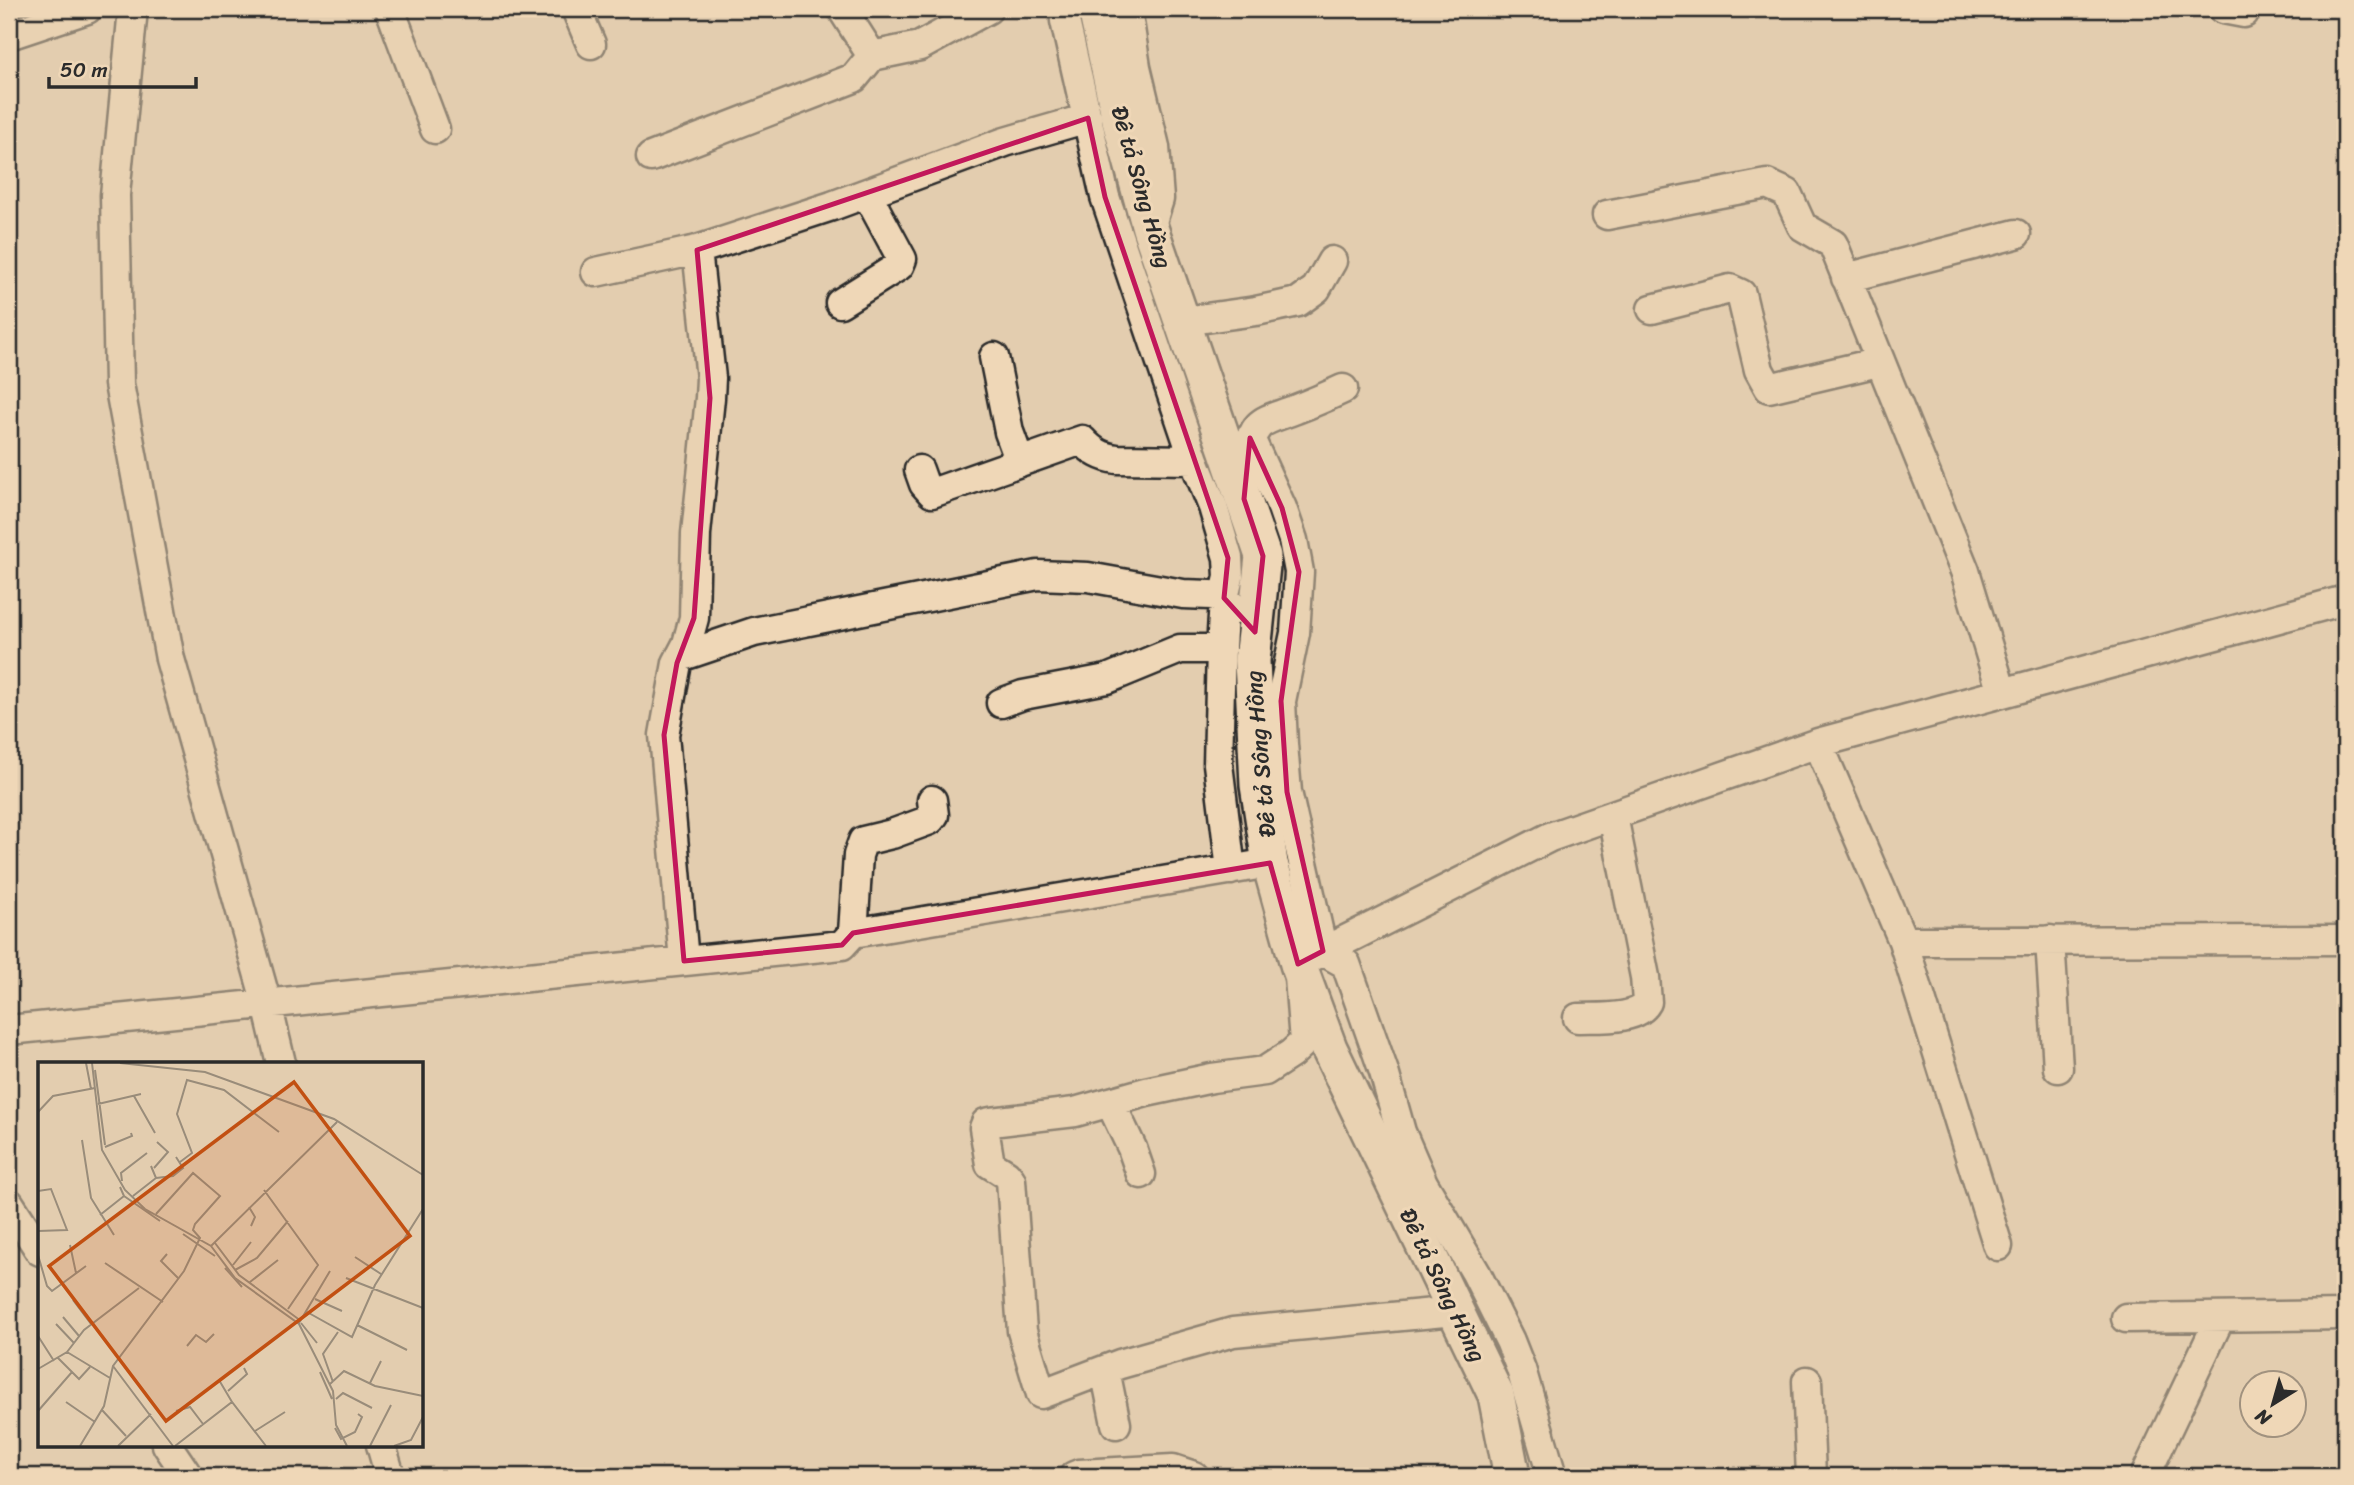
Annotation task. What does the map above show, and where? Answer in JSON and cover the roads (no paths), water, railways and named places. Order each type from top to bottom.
[{"type":"main road","name":"Đê tả Sông Hồng","points":[[1096,9],[1122,124],[1150,228],[1263,556],[1237,655],[1256,750],[1258,785],[1270,863],[1310,958],[1329,1048],[1496,1395],[1512,1476]]},
{"type":"street","points":[[9,35],[87,9]]},
{"type":"street","points":[[133,9],[115,195],[119,384],[170,659],[267,1004],[281,1062]]},
{"type":"street","points":[[390,9],[435,129]]},
{"type":"street","points":[[576,9],[591,44]]},
{"type":"street","points":[[842,9],[872,56]]},
{"type":"street","points":[[1064,9],[1105,197],[1194,460],[1213,507],[1228,558],[1229,576],[1224,598]]},
{"type":"street","points":[[1128,9],[1136,67],[1155,147],[1159,199],[1150,228]]},
{"type":"street","points":[[651,157],[854,78],[872,56],[920,46],[983,10]]},
{"type":"street","points":[[596,272],[697,250],[866,194],[1005,142],[1088,118]]},
{"type":"street","points":[[1607,215],[1767,184],[1787,193],[1802,226],[1833,244],[1965,571],[2002,693]]},
{"type":"street","points":[[840,303],[899,266],[902,259],[866,194]]},
{"type":"street","points":[[1846,278],[2016,234]]},
{"type":"street","points":[[684,961],[664,736],[677,663],[687,644],[694,618],[696,534],[711,388],[697,250]]},
{"type":"street","points":[[1184,321],[1298,302],[1316,289],[1332,261]]},
{"type":"street","points":[[1652,309],[1730,289],[1741,294],[1759,370],[1769,388],[1879,362]]},
{"type":"street","points":[[995,358],[1009,432],[1020,462]]},
{"type":"street","points":[[1244,499],[1250,438],[1258,426],[1273,416],[1343,389]]},
{"type":"street","points":[[1250,438],[1282,508],[1293,540],[1299,572],[1295,633],[1281,701],[1256,750]]},
{"type":"street","points":[[919,470],[924,484],[932,493],[1082,440],[1091,451],[1117,460],[1194,460]]},
{"type":"street","points":[[680,657],[754,632],[1038,575],[1088,578],[1183,594],[1211,595],[1224,598],[1241,618],[1247,652],[1237,655],[1180,649],[1107,679],[1023,695],[1001,703]]},
{"type":"street","points":[[1310,958],[1550,837],[1614,817],[1818,743],[2345,600]]},
{"type":"street","points":[[1231,870],[1218,764],[1237,655]]},
{"type":"street","points":[[1281,701],[1287,792],[1310,958],[1304,1042],[1265,1071],[1212,1078],[1146,1092],[1075,1112],[986,1123],[984,1128],[990,1164],[1006,1174],[1011,1180],[1013,1191],[1022,1331],[1041,1394],[1105,1370],[1233,1332],[1455,1311]]},
{"type":"street","points":[[1818,743],[1903,941],[1997,1246]]},
{"type":"street","points":[[853,933],[858,855],[863,841],[930,820],[934,815],[932,800]]},
{"type":"street","points":[[1578,1018],[1640,1011],[1647,1002],[1646,977],[1614,817]]},
{"type":"street","points":[[9,1030],[842,945],[853,933],[1270,863]]},
{"type":"street","points":[[2050,940],[2058,1068]]},
{"type":"street","points":[[1903,941],[2345,940]]},
{"type":"street","points":[[1310,958],[1346,964],[1384,1072],[1401,1132],[1423,1183],[1476,1273],[1510,1341],[1521,1368],[1552,1476]]},
{"type":"street","points":[[1110,1102],[1141,1174]]},
{"type":"street","points":[[9,1203],[38,1248]]},
{"type":"street","points":[[2126,1318],[2345,1315]]},
{"type":"street","points":[[2145,1476],[2220,1318]]},
{"type":"street","points":[[1105,1370],[1116,1424]]},
{"type":"street","points":[[1807,1381],[1811,1476]]},
{"type":"street","points":[[168,1446],[188,1476]]},
{"type":"street","points":[[381,1446],[390,1476]]},
{"type":"street","points":[[1074,1476],[1173,1469],[1195,1476]]}]
